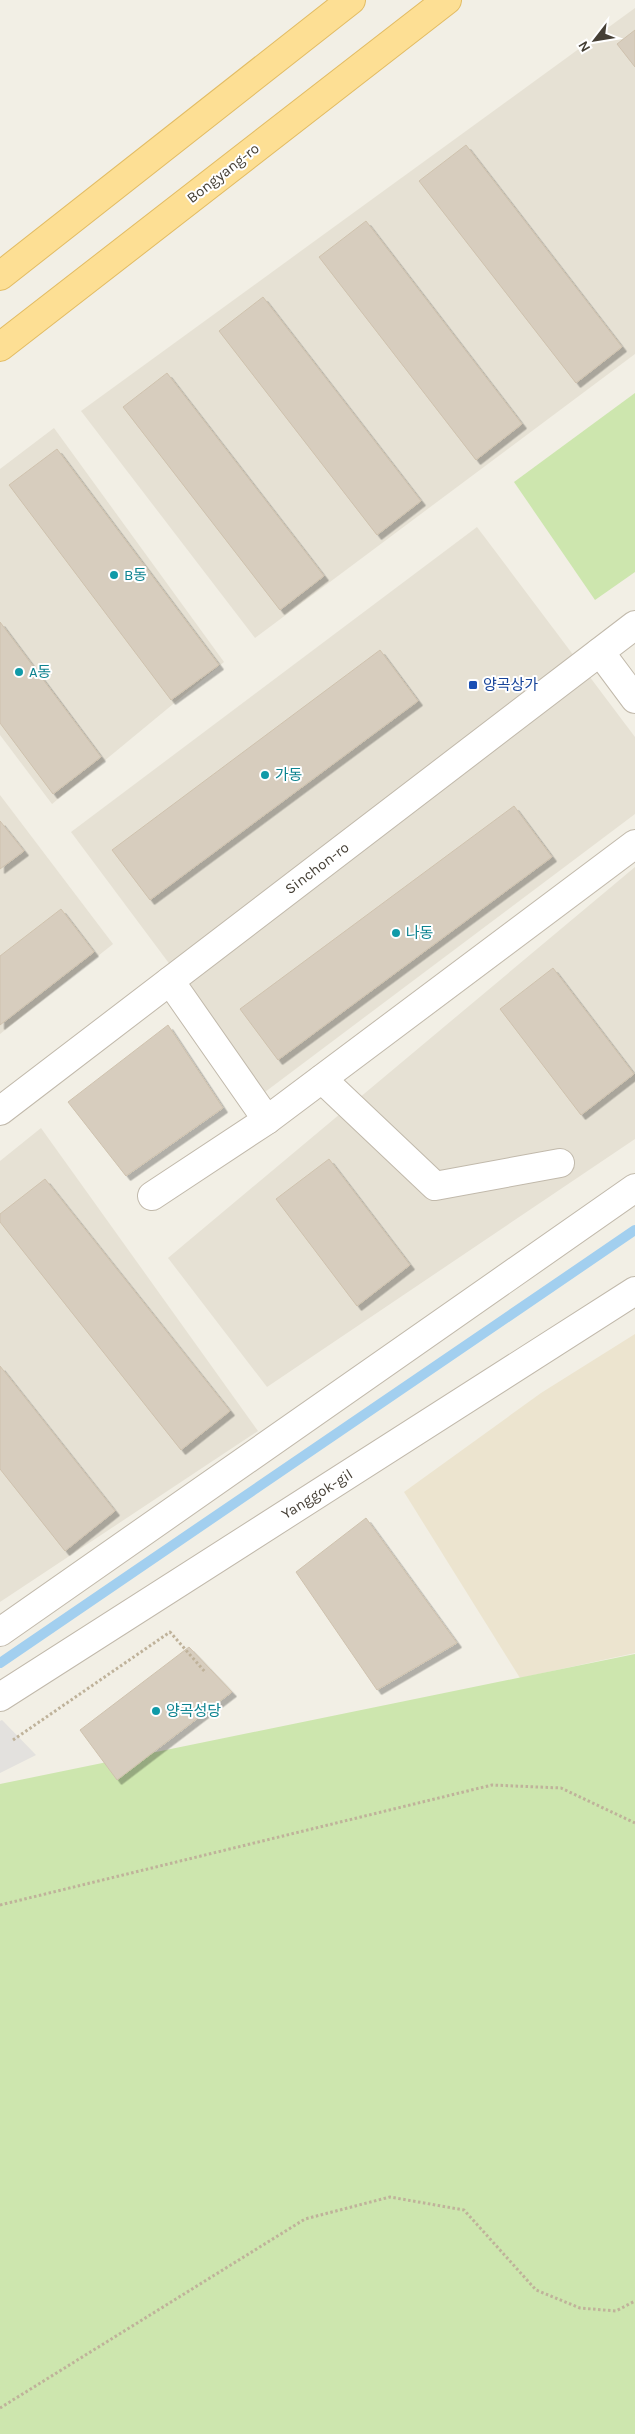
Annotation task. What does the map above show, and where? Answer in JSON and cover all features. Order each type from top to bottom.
[{"type":"main road","points":[[0,276],[351,0]]},
{"type":"main road","name":"Bongyang-ro","points":[[0,347],[447,0]]},
{"type":"street","name":"Sinchon-ro","points":[[0,1111],[635,625]]},
{"type":"street","points":[[600,652],[635,699]]},
{"type":"street","points":[[152,1196],[267,1120],[635,844]]},
{"type":"street","points":[[170,981],[267,1120]]},
{"type":"street","points":[[322,1079],[435,1186],[560,1163]]},
{"type":"street","points":[[0,1632],[635,1188]]},
{"type":"street","name":"Yanggok-gil","points":[[0,1697],[635,1291]]},
{"type":"path","points":[[13,1740],[170,1632],[206,1673]]},
{"type":"path","points":[[0,1905],[492,1784],[561,1788],[635,1823]]},
{"type":"path","points":[[0,2408],[305,2219],[390,2197],[464,2210],[536,2290],[580,2308],[616,2311],[635,2301]]},
{"type":"shaded area","points":[[635,8],[635,354],[255,638],[81,411]]},
{"type":"shaded area","points":[[54,428],[224,662],[52,804],[0,735],[0,469]]},
{"type":"shaded area","points":[[477,527],[635,737],[635,814],[265,1092],[71,832]]},
{"type":"shaded area","points":[[0,795],[113,944],[0,1034]]},
{"type":"shaded area","points":[[635,867],[635,1139],[267,1387],[168,1258]]},
{"type":"shaded area","points":[[41,1128],[258,1431],[0,1602],[0,1161]]},
{"type":"shaded area","points":[[635,1334],[635,1653],[520,1678],[404,1492],[541,1393]]},
{"type":"shaded area","points":[[2,1720],[36,1755],[0,1773],[0,1721]]},
{"type":"green space","points":[[635,393],[635,572],[595,600],[514,482]]},
{"type":"green space","points":[[635,1654],[635,2434],[0,2434],[0,1784]]},
{"type":"building","points":[[635,30],[635,67],[617,44]]},
{"type":"building","points":[[466,145],[622,347],[576,383],[419,181]]},
{"type":"building","points":[[366,221],[522,424],[476,460],[319,257]]},
{"type":"building","points":[[263,297],[421,501],[377,535],[219,331]]},
{"type":"building","points":[[167,373],[324,576],[280,610],[123,407]]},
{"type":"building","name":"B동","points":[[57,449],[219,665],[171,700],[9,485]]},
{"type":"building","name":"A동","points":[[0,622],[101,757],[53,794],[0,723]]},
{"type":"building","name":"가동","points":[[380,650],[418,701],[150,900],[112,850]]},
{"type":"building","name":"나동","points":[[514,806],[552,857],[278,1060],[240,1009]]},
{"type":"building","points":[[0,821],[24,851],[0,869]]},
{"type":"building","points":[[61,909],[94,952],[0,1025],[0,956]]},
{"type":"building","points":[[553,968],[634,1074],[581,1115],[500,1009]]},
{"type":"building","points":[[168,1025],[223,1108],[126,1176],[68,1102]]},
{"type":"building","points":[[329,1159],[410,1265],[357,1306],[276,1199]]},
{"type":"building","points":[[45,1179],[230,1411],[181,1450],[0,1222],[0,1214]]},
{"type":"building","points":[[0,1366],[115,1511],[65,1551],[0,1469]]},
{"type":"building","points":[[366,1518],[457,1643],[377,1690],[296,1572]]},
{"type":"building","name":"양곡성당","points":[[189,1647],[232,1692],[117,1780],[80,1730]]},
{"type":"waterway","points":[[0,1663],[635,1230]]},
{"type":"place","name":"B동","points":[[114,575]]},
{"type":"place","name":"A동","points":[[19,672]]},
{"type":"place","name":"양곡상가","points":[[473,685]]},
{"type":"place","name":"가동","points":[[265,775]]},
{"type":"place","name":"나동","points":[[396,933]]},
{"type":"place","name":"양곡성당","points":[[156,1711]]}]
